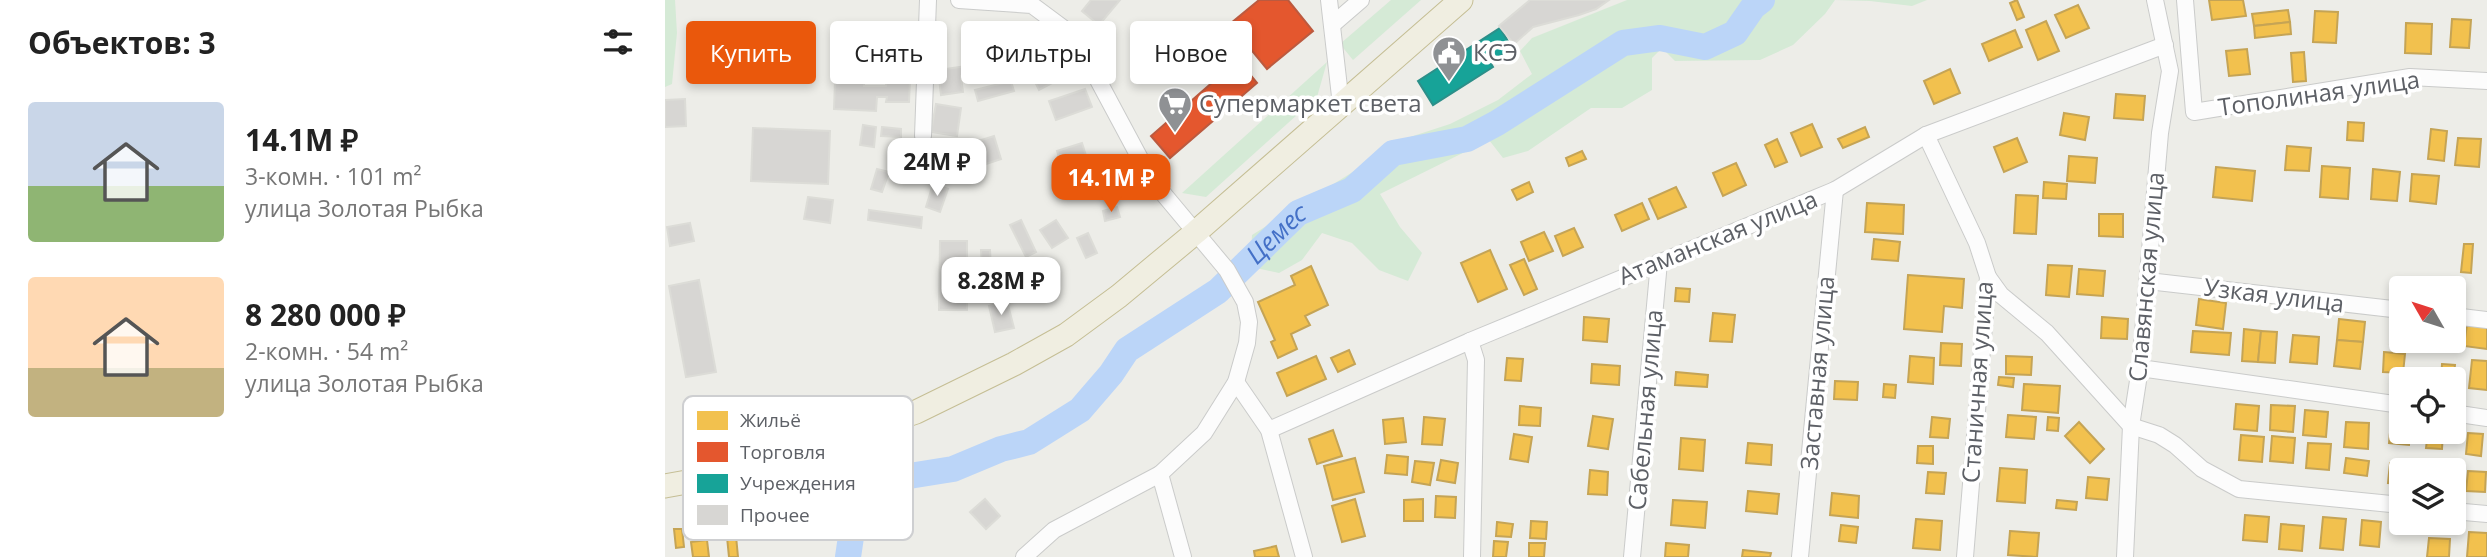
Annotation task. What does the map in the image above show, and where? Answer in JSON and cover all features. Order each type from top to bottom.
[{"type":"highway","points":[[913,413],[1014,364],[1066,335],[1119,296],[1461,0]]},
{"type":"highway","points":[[665,486],[683,483]]},
{"type":"street","points":[[923,136],[928,0]]},
{"type":"street","points":[[959,0],[1032,3],[1075,37],[1151,179],[1239,288],[1249,322],[1247,342],[1236,382],[1204,433],[1160,474],[1054,530],[1024,557]]},
{"type":"street","points":[[1329,0],[1341,105]]},
{"type":"street","points":[[1332,25],[1361,0]]},
{"type":"street","name":"Славянская улица","points":[[2125,557],[2131,426],[2140,368],[2160,133],[2170,71],[2155,0]]},
{"type":"street","name":"Тополиная улица","points":[[2185,0],[2194,112],[2410,77],[2487,81]]},
{"type":"street","name":"Атаманская улица","points":[[1269,430],[1470,341],[1835,190],[1926,135],[2165,45]]},
{"type":"street","name":"Станичная улица","points":[[1926,135],[1977,243],[1988,277],[1965,557]]},
{"type":"street","name":"Заставная улица","points":[[1800,557],[1835,190]]},
{"type":"street","name":"Сабельная улица","points":[[1632,557],[1659,262]]},
{"type":"street","points":[[1988,277],[2001,295],[2047,333],[2131,426],[2159,435],[2175,445],[2202,470],[2239,489],[2389,504]]},
{"type":"street","name":"Узкая улица","points":[[2147,281],[2389,309]]},
{"type":"street","points":[[2466,318],[2487,320]]},
{"type":"street","points":[[1470,341],[1476,360],[1472,557]]},
{"type":"street","points":[[2140,368],[2389,403]]},
{"type":"street","points":[[1236,382],[1269,430],[1304,557]]},
{"type":"street","points":[[2466,415],[2487,418]]},
{"type":"street","points":[[1160,474],[1183,557]]},
{"type":"street","points":[[2466,512],[2487,514]]},
{"type":"green space","points":[[665,0],[675,0],[677,33],[672,84],[665,87]]},
{"type":"green space","points":[[1391,0],[1421,0],[1353,60],[1340,44]]},
{"type":"green space","points":[[1627,0],[1835,0],[1825,14],[1793,45],[1760,60],[1675,61],[1662,48],[1652,58],[1652,90],[1622,108],[1591,108],[1528,151],[1503,158],[1489,140],[1380,194],[1400,227],[1422,253],[1408,281],[1379,270],[1352,243],[1322,233],[1302,260],[1279,273],[1256,268],[1251,252],[1252,235],[1407,138],[1450,124],[1498,100],[1532,74],[1520,51],[1532,38]]},
{"type":"green space","points":[[1835,0],[1927,0],[1912,6]]},
{"type":"green space","points":[[1327,62],[1317,97],[1206,197],[1182,193]]},
{"type":"building: Жильё","points":[[2017,0],[2024,17],[2017,20],[2010,3]]},
{"type":"building: Жильё","points":[[2209,0],[2243,0],[2246,16],[2212,20]]},
{"type":"building: Жильё","points":[[2078,5],[2089,28],[2066,38],[2055,15]]},
{"type":"building: Жильё","points":[[2288,10],[2290,22],[2254,26],[2252,14]]},
{"type":"building: Жильё","points":[[2315,11],[2338,12],[2336,43],[2313,42]]},
{"type":"building: Жильё","points":[[2452,19],[2471,20],[2469,48],[2450,47]]},
{"type":"building: Жильё","points":[[2046,21],[2059,51],[2038,60],[2026,30]]},
{"type":"building: Жильё","points":[[2290,22],[2291,34],[2255,38],[2254,26]]},
{"type":"building: Жильё","points":[[2406,23],[2432,24],[2431,54],[2405,53]]},
{"type":"building: Жильё","points":[[2015,30],[2022,47],[1989,61],[1982,44]]},
{"type":"building: Жильё","points":[[2247,49],[2250,74],[2229,76],[2226,51]]},
{"type":"building: Жильё","points":[[2304,52],[2306,81],[2293,82],[2291,53]]},
{"type":"building: Жильё","points":[[1950,69],[1960,93],[1934,104],[1924,81]]},
{"type":"building: Жильё","points":[[2116,94],[2145,96],[2143,120],[2114,118]]},
{"type":"building: Жильё","points":[[2064,113],[2089,117],[2085,140],[2060,135]]},
{"type":"building: Жильё","points":[[2348,122],[2364,123],[2363,141],[2347,140]]},
{"type":"building: Жильё","points":[[1812,124],[1822,147],[1801,156],[1791,133]]},
{"type":"building: Жильё","points":[[1865,127],[1869,137],[1843,148],[1838,139]]},
{"type":"building: Жильё","points":[[2431,129],[2447,131],[2444,161],[2428,159]]},
{"type":"building: Жильё","points":[[2017,138],[2027,162],[2004,172],[1994,147]]},
{"type":"building: Жильё","points":[[2458,138],[2481,139],[2479,167],[2455,165]]},
{"type":"building: Жильё","points":[[1777,139],[1787,162],[1775,167],[1765,145]]},
{"type":"building: Жильё","points":[[2287,146],[2311,148],[2309,171],[2285,170]]},
{"type":"building: Жильё","points":[[1582,151],[1586,159],[1569,166],[1566,158]]},
{"type":"building: Жильё","points":[[2069,156],[2097,158],[2095,183],[2067,181]]},
{"type":"building: Жильё","points":[[1736,163],[1746,185],[1723,196],[1713,173]]},
{"type":"building: Жильё","points":[[2322,166],[2350,168],[2348,199],[2320,197]]},
{"type":"building: Жильё","points":[[2216,167],[2255,171],[2252,201],[2213,197]]},
{"type":"building: Жильё","points":[[2373,169],[2400,172],[2397,201],[2371,199]]},
{"type":"building: Жильё","points":[[2412,174],[2439,176],[2436,204],[2410,201]]},
{"type":"building: Жильё","points":[[1529,182],[1533,192],[1517,200],[1512,190]]},
{"type":"building: Жильё","points":[[2044,182],[2067,184],[2066,199],[2043,198]]},
{"type":"building: Жильё","points":[[1676,187],[1686,207],[1658,219],[1649,199]]},
{"type":"building: Жильё","points":[[2016,195],[2038,196],[2036,234],[2014,233]]},
{"type":"building: Жильё","points":[[1642,203],[1649,219],[1622,231],[1615,215]]},
{"type":"building: Жильё","points":[[1867,203],[1904,205],[1903,234],[1865,232]]},
{"type":"building: Жильё","points":[[2099,214],[2123,214],[2123,237],[2099,236]]},
{"type":"building: Жильё","points":[[1574,228],[1583,247],[1563,256],[1555,236]]},
{"type":"building: Жильё","points":[[1544,232],[1553,251],[1529,261],[1521,242]]},
{"type":"building: Жильё","points":[[1874,239],[1900,242],[1898,261],[1872,259]]},
{"type":"building: Жильё","points":[[2464,244],[2473,244],[2471,273],[2461,272]]},
{"type":"building: Жильё","points":[[1490,250],[1507,289],[1478,302],[1461,263]]},
{"type":"building: Жильё","points":[[1524,259],[1537,289],[1524,295],[1510,265]]},
{"type":"building: Жильё","points":[[2048,265],[2072,266],[2069,297],[2046,295]]},
{"type":"building: Жильё","points":[[1311,266],[1328,305],[1305,316],[1310,325],[1291,334],[1297,349],[1278,358],[1271,342],[1275,340],[1258,302],[1295,285],[1291,276]]},
{"type":"building: Жильё","points":[[2079,269],[2105,271],[2103,296],[2077,294]]},
{"type":"building: Жильё","points":[[1908,275],[1964,279],[1962,308],[1944,306],[1942,332],[1904,329]]},
{"type":"building: Жильё","points":[[1676,288],[1690,289],[1689,302],[1675,301]]},
{"type":"building: Жильё","points":[[2199,299],[2226,303],[2223,329],[2196,325]]},
{"type":"building: Жильё","points":[[1713,313],[1735,315],[1732,342],[1710,341]]},
{"type":"building: Жильё","points":[[1584,317],[1609,319],[1607,342],[1583,340]]},
{"type":"building: Жильё","points":[[2102,317],[2128,319],[2127,339],[2101,338]]},
{"type":"building: Жильё","points":[[2339,319],[2365,322],[2363,342],[2337,340]]},
{"type":"building: Жильё","points":[[2467,324],[2487,326],[2487,349],[2466,346]]},
{"type":"building: Жильё","points":[[2244,329],[2261,331],[2258,362],[2242,361]]},
{"type":"building: Жильё","points":[[2193,331],[2231,333],[2229,355],[2191,352]]},
{"type":"building: Жильё","points":[[2261,331],[2277,332],[2275,363],[2258,362]]},
{"type":"building: Жильё","points":[[2293,335],[2319,337],[2317,364],[2290,362]]},
{"type":"building: Жильё","points":[[2337,340],[2363,342],[2360,369],[2334,366]]},
{"type":"building: Жильё","points":[[1941,343],[1962,344],[1961,366],[1940,365]]},
{"type":"building: Жильё","points":[[1349,350],[1355,364],[1338,372],[1331,358]]},
{"type":"building: Жильё","points":[[2384,352],[2405,354],[2404,367],[2389,367],[2389,372],[2383,372]]},
{"type":"building: Жильё","points":[[1316,356],[1326,379],[1287,396],[1277,373]]},
{"type":"building: Жильё","points":[[1910,356],[1934,358],[1933,384],[1908,382]]},
{"type":"building: Жильё","points":[[2006,356],[2032,357],[2031,375],[2006,374]]},
{"type":"building: Жильё","points":[[1507,358],[1523,359],[1521,381],[1505,380]]},
{"type":"building: Жильё","points":[[2472,360],[2487,361],[2487,390],[2469,388]]},
{"type":"building: Жильё","points":[[1592,364],[1620,366],[1619,385],[1591,383]]},
{"type":"building: Жильё","points":[[2442,364],[2455,365],[2455,367],[2442,367]]},
{"type":"building: Жильё","points":[[1676,372],[1708,375],[1707,387],[1675,385]]},
{"type":"building: Жильё","points":[[1999,377],[2014,378],[2013,387],[1998,385]]},
{"type":"building: Жильё","points":[[1835,381],[1858,382],[1857,400],[1834,399]]},
{"type":"building: Жильё","points":[[1884,384],[1896,385],[1895,398],[1883,397]]},
{"type":"building: Жильё","points":[[2024,384],[2060,386],[2058,413],[2022,410]]},
{"type":"building: Жильё","points":[[2236,404],[2259,406],[2257,431],[2234,429]]},
{"type":"building: Жильё","points":[[2271,405],[2295,406],[2293,432],[2270,430]]},
{"type":"building: Жильё","points":[[1520,406],[1541,408],[1540,426],[1519,425]]},
{"type":"building: Жильё","points":[[2305,410],[2328,412],[2326,437],[2303,435]]},
{"type":"building: Жильё","points":[[2008,415],[2036,417],[2034,439],[2006,437]]},
{"type":"building: Жильё","points":[[1593,416],[1613,419],[1608,449],[1588,446]]},
{"type":"building: Жильё","points":[[1424,417],[1445,419],[1442,445],[1422,444]]},
{"type":"building: Жильё","points":[[1932,417],[1950,419],[1948,438],[1930,437]]},
{"type":"building: Жильё","points":[[2048,417],[2059,418],[2058,431],[2047,430]]},
{"type":"building: Жильё","points":[[1403,418],[1406,442],[1385,444],[1383,420]]},
{"type":"building: Жильё","points":[[2079,422],[2104,449],[2090,463],[2065,436]]},
{"type":"building: Жильё","points":[[2346,422],[2369,423],[2368,449],[2344,447]]},
{"type":"building: Жильё","points":[[1333,430],[1342,456],[1317,464],[1309,439]]},
{"type":"building: Жильё","points":[[2468,433],[2483,434],[2481,456],[2466,454]]},
{"type":"building: Жильё","points":[[1514,434],[1532,437],[1528,462],[1510,459]]},
{"type":"building: Жильё","points":[[2241,435],[2264,437],[2262,462],[2239,460]]},
{"type":"building: Жильё","points":[[2272,436],[2295,438],[2293,463],[2270,461]]},
{"type":"building: Жильё","points":[[1681,438],[1705,440],[1703,471],[1679,469]]},
{"type":"building: Жильё","points":[[1748,443],[1772,445],[1771,465],[1746,463]]},
{"type":"building: Жильё","points":[[2308,443],[2331,444],[2329,470],[2306,468]]},
{"type":"building: Жильё","points":[[2426,444],[2442,444],[2442,449],[2426,448]]},
{"type":"building: Жильё","points":[[1918,446],[1933,446],[1933,464],[1917,463]]},
{"type":"building: Жильё","points":[[1387,455],[1408,457],[1407,475],[1385,473]]},
{"type":"building: Жильё","points":[[1355,458],[1364,492],[1333,500],[1324,466]]},
{"type":"building: Жильё","points":[[2346,458],[2369,461],[2367,476],[2344,473]]},
{"type":"building: Жильё","points":[[1441,460],[1458,463],[1455,483],[1437,480]]},
{"type":"building: Жильё","points":[[1415,461],[1434,463],[1430,485],[1412,482]]},
{"type":"building: Жильё","points":[[2000,468],[2027,470],[2025,503],[1997,501]]},
{"type":"building: Жильё","points":[[1590,470],[1608,472],[1607,495],[1588,494]]},
{"type":"building: Жильё","points":[[2468,471],[2486,472],[2485,492],[2466,491]]},
{"type":"building: Жильё","points":[[1928,472],[1946,473],[1944,494],[1926,493]]},
{"type":"building: Жильё","points":[[2088,477],[2109,479],[2107,500],[2086,498]]},
{"type":"building: Жильё","points":[[1748,491],[1779,494],[1777,514],[1746,511]]},
{"type":"building: Жильё","points":[[1832,493],[1859,496],[1858,518],[1830,515]]},
{"type":"building: Жильё","points":[[1436,496],[1456,497],[1455,518],[1435,517]]},
{"type":"building: Жильё","points":[[1355,499],[1365,536],[1342,542],[1332,506]]},
{"type":"building: Жильё","points":[[1423,499],[1423,521],[1404,521],[1404,500]]},
{"type":"building: Жильё","points":[[1673,500],[1707,502],[1705,528],[1671,525]]},
{"type":"building: Жильё","points":[[2057,500],[2077,502],[2076,510],[2056,508]]},
{"type":"building: Жильё","points":[[2245,515],[2269,517],[2267,542],[2243,540]]},
{"type":"building: Жильё","points":[[2323,517],[2346,519],[2343,550],[2320,548]]},
{"type":"building: Жильё","points":[[1916,519],[1942,521],[1940,550],[1913,548]]},
{"type":"building: Жильё","points":[[2362,520],[2381,522],[2379,547],[2360,545]]},
{"type":"building: Жильё","points":[[1531,521],[1547,522],[1546,539],[1530,538]]},
{"type":"building: Жильё","points":[[1497,522],[1513,524],[1511,537],[1496,536]]},
{"type":"building: Жильё","points":[[2281,524],[2304,526],[2302,551],[2279,549]]},
{"type":"building: Жильё","points":[[1841,525],[1858,527],[1856,543],[1839,541]]},
{"type":"building: Жильё","points":[[674,529],[682,529],[684,547],[676,548]]},
{"type":"building: Жильё","points":[[2010,531],[2039,533],[2037,557],[2008,555]]},
{"type":"building: Жильё","points":[[2469,532],[2487,533],[2487,557],[2467,557]]},
{"type":"building: Жильё","points":[[2429,538],[2450,539],[2449,557],[2427,557]]},
{"type":"building: Жильё","points":[[707,540],[709,557],[693,557],[691,542]]},
{"type":"building: Жильё","points":[[727,540],[736,540],[738,557],[729,557]]},
{"type":"building: Жильё","points":[[1494,541],[1508,542],[1506,557],[1493,557]]},
{"type":"building: Жильё","points":[[1529,543],[1545,543],[1544,557],[1529,557]]},
{"type":"building: Жильё","points":[[1666,543],[1689,545],[1688,557],[1665,557]]},
{"type":"building: Жильё","points":[[1276,546],[1279,557],[1255,557],[1254,551]]},
{"type":"building: Жильё","points":[[1743,550],[1771,553],[1770,557],[1742,557]]},
{"type":"building: Торговля","points":[[1259,0],[1288,0],[1313,31],[1267,69],[1252,51],[1252,21],[1234,21]]},
{"type":"building: Торговля","points":[[1252,77],[1257,83],[1170,158],[1151,136],[1211,84],[1252,84]]},
{"type":"building: Учреждения","points":[[1500,28],[1512,48],[1490,62],[1493,67],[1433,105],[1418,81]]},
{"type":"building: Прочее","points":[[1091,0],[1120,0],[1102,21],[1094,21],[1082,11]]},
{"type":"building: Прочее","points":[[1530,0],[1609,0],[1596,9],[1533,27],[1514,44],[1499,26]]},
{"type":"building: Прочее","points":[[961,67],[963,92],[941,95],[940,84],[947,84],[947,69]]},
{"type":"building: Прочее","points":[[835,84],[910,84],[909,102],[886,102],[887,97],[877,97],[876,111],[834,109]]},
{"type":"building: Прочее","points":[[1012,84],[1014,91],[978,101],[975,90]]},
{"type":"building: Прочее","points":[[1036,84],[1050,84],[1039,90]]},
{"type":"building: Прочее","points":[[1085,89],[1092,107],[1056,120],[1049,101]]},
{"type":"building: Прочее","points":[[685,99],[686,126],[665,127],[665,100]]},
{"type":"building: Прочее","points":[[936,104],[961,108],[957,136],[931,132]]},
{"type":"building: Прочее","points":[[863,125],[876,127],[874,147],[860,145]]},
{"type":"building: Прочее","points":[[882,127],[901,129],[901,137],[881,136]]},
{"type":"building: Прочее","points":[[753,128],[830,131],[828,184],[751,181]]},
{"type":"building: Прочее","points":[[994,136],[1001,159],[980,166],[972,143]]},
{"type":"building: Прочее","points":[[1082,143],[1091,171],[1065,179],[1057,151]]},
{"type":"building: Прочее","points":[[877,169],[889,172],[882,192],[871,189]]},
{"type":"building: Прочее","points":[[933,184],[948,189],[940,212],[926,207]]},
{"type":"building: Прочее","points":[[808,197],[833,200],[830,223],[804,219]]},
{"type":"building: Прочее","points":[[1117,207],[1120,217],[1105,221],[1103,211]]},
{"type":"building: Прочее","points":[[869,210],[922,217],[921,228],[868,220]]},
{"type":"building: Прочее","points":[[1021,220],[1036,252],[1026,257],[1010,225]]},
{"type":"building: Прочее","points":[[1056,220],[1068,238],[1052,248],[1040,230]]},
{"type":"building: Прочее","points":[[690,223],[694,241],[670,246],[667,227]]},
{"type":"building: Прочее","points":[[1088,233],[1097,253],[1086,258],[1077,238]]},
{"type":"building: Прочее","points":[[940,241],[967,241],[967,310],[939,310]]},
{"type":"building: Прочее","points":[[981,250],[990,250],[991,267],[982,267]]},
{"type":"building: Прочее","points":[[1022,265],[1024,289],[1010,290],[1008,266]]},
{"type":"building: Прочее","points":[[699,280],[716,372],[686,377],[669,286]]},
{"type":"building: Прочее","points":[[1007,301],[1014,328],[995,332],[989,306]]},
{"type":"building: Прочее","points":[[985,499],[1000,516],[986,529],[970,512]]},
{"type":"waterway","name":"Цемес","points":[[913,475],[953,469],[1001,449],[1029,442],[1080,410],[1111,374],[1127,350],[1218,291],[1298,213],[1352,190],[1393,153],[1467,139],[1623,43],[1660,38],[1705,47],[1735,33],[1753,7],[1762,0]]},
{"type":"waterway","name":"Цемес","points":[[848,557],[851,540]]},
{"type":"place","name":"КСЭ","points":[[1449,83]]},
{"type":"place","name":"Супермаркет света","points":[[1175,134]]}]
